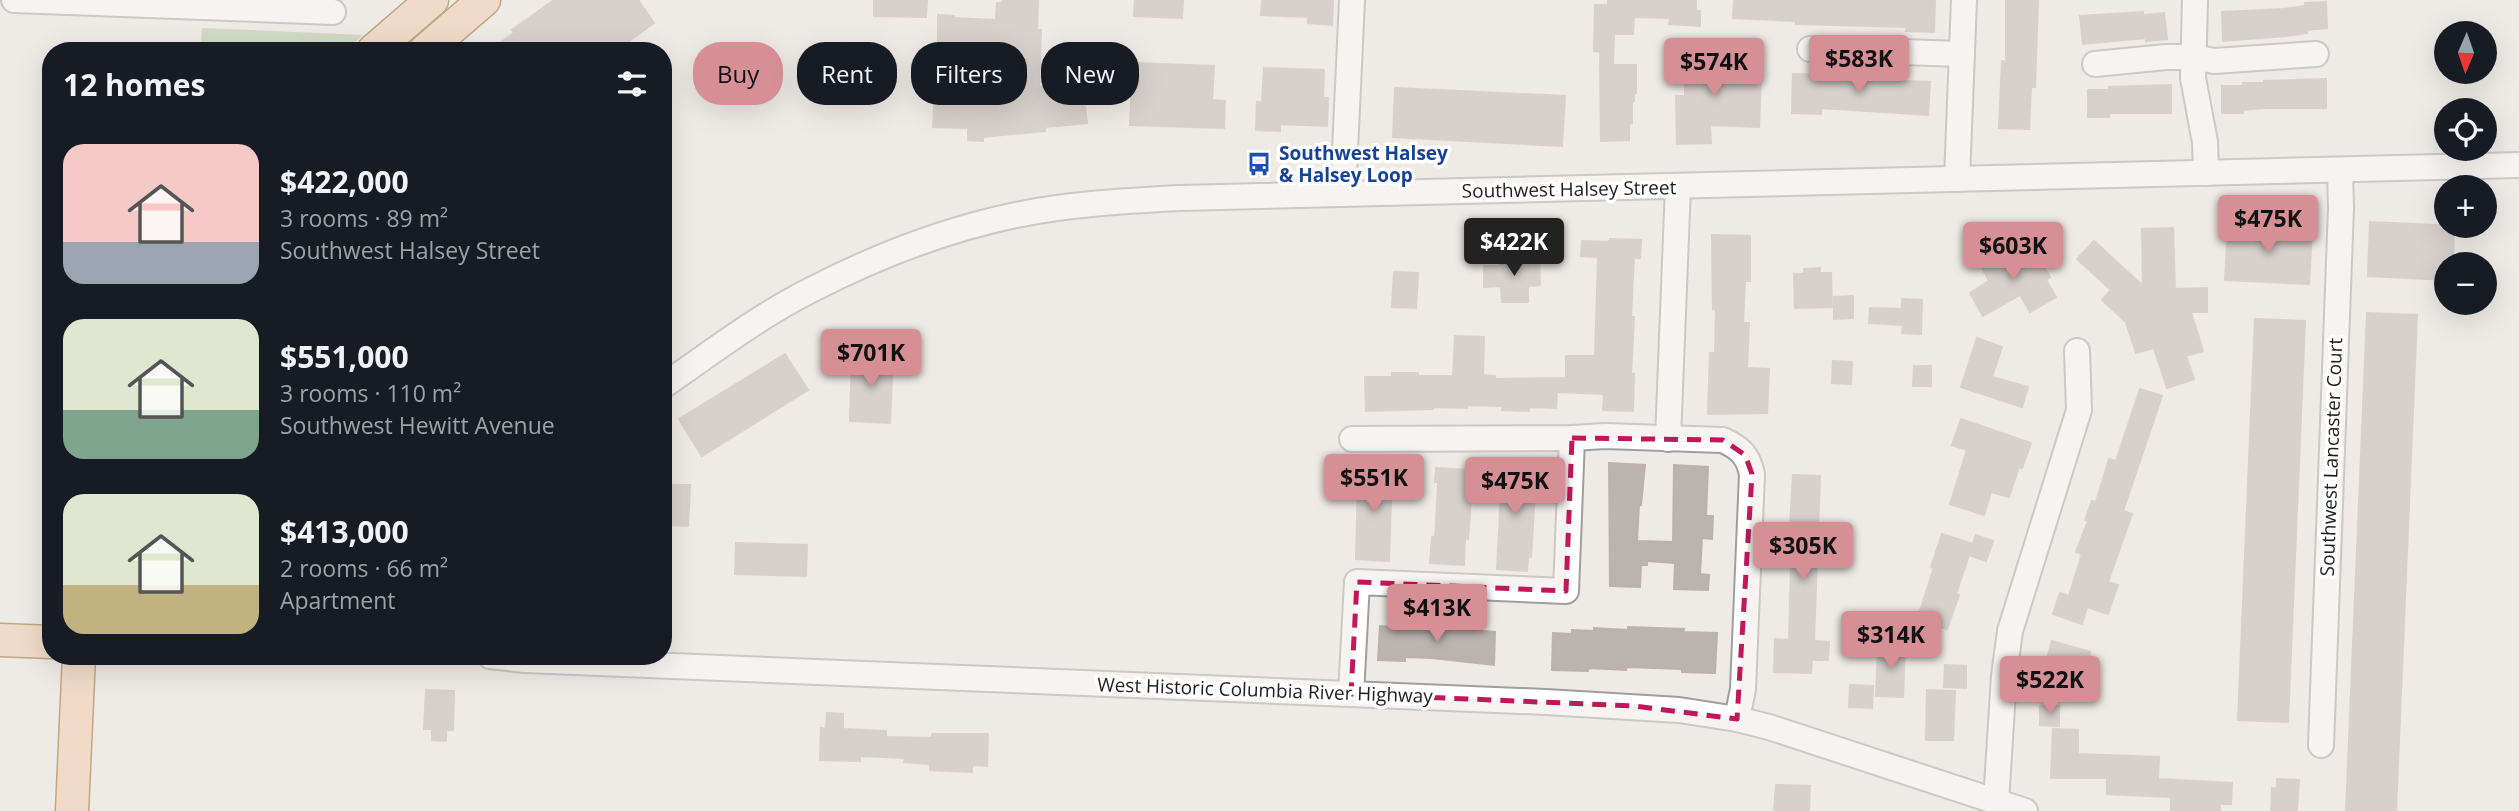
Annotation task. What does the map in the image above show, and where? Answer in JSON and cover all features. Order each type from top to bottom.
[{"type":"main road","points":[[383,42],[432,0]]},
{"type":"main road","points":[[435,42],[484,0]]},
{"type":"main road","points":[[0,640],[42,642]]},
{"type":"main road","points":[[72,811],[79,665]]},
{"type":"street","points":[[14,0],[333,12]]},
{"type":"street","points":[[1343,194],[1352,0]]},
{"type":"street","points":[[1957,179],[1964,0]]},
{"type":"street","points":[[2195,0],[2193,78],[2205,142],[2206,173]]},
{"type":"street","points":[[1810,48],[1962,54]]},
{"type":"street","points":[[2095,64],[2193,57],[2214,61],[2316,54]]},
{"type":"street","name":"Southwest Halsey Street","points":[[672,380],[808,291],[888,254],[1018,215],[1123,201],[2519,165]]},
{"type":"street","name":"Southwest Lancaster Court","points":[[2321,744],[2341,208],[2340,170]]},
{"type":"street","points":[[1668,439],[1678,187]]},
{"type":"street","points":[[1996,802],[2004,677],[2010,631],[2079,410],[2077,351]]},
{"type":"street","points":[[1352,439],[1605,436],[1723,440],[1736,447],[1745,455],[1752,474],[1743,689],[1737,719]]},
{"type":"street","points":[[1351,694],[1357,582],[1566,592],[1572,438]]},
{"type":"street","name":"West Historic Columbia River Highway","points":[[646,665],[1645,707],[1699,712],[1781,731],[2025,811]]},
{"type":"highlighted area","points":[[1572,438],[1723,440],[1745,455],[1752,474],[1737,719],[1634,706],[1351,694],[1357,582],[1566,591]]},
{"type":"green space","points":[[202,28],[363,35],[355,42],[201,42]]},
{"type":"building","points":[[554,0],[638,0],[654,23],[628,42],[502,42],[514,33],[512,30]]},
{"type":"building","points":[[874,0],[927,0],[926,17],[874,16]]},
{"type":"building","points":[[1003,0],[1038,0],[1037,30],[1041,30],[1041,105],[1085,105],[1087,123],[1045,127],[1045,131],[983,137],[983,141],[968,140],[968,128],[933,127],[934,105],[1027,105],[1027,42],[938,42],[938,15],[996,20],[997,3],[1002,3]]},
{"type":"building","points":[[1135,0],[1183,0],[1182,18],[1134,16]]},
{"type":"building","points":[[1262,0],[1333,0],[1332,25],[1308,23],[1308,17],[1261,15]]},
{"type":"building","points":[[1608,0],[1696,0],[1696,11],[1700,11],[1700,26],[1669,24],[1670,18],[1634,17],[1633,34],[1614,34],[1613,65],[1636,65],[1636,93],[1632,102],[1629,140],[1601,141],[1600,52],[1594,51],[1595,5],[1608,5]]},
{"type":"building","points":[[1734,0],[1935,0],[1934,32],[1906,31],[1907,27],[1796,24],[1796,21],[1733,18]]},
{"type":"building","points":[[2006,0],[2038,0],[2035,87],[2031,87],[2029,129],[1999,128],[2002,61],[2006,62]]},
{"type":"building","points":[[2326,2],[2327,28],[2286,36],[2223,41],[2222,12],[2284,9],[2305,6],[2305,3]]},
{"type":"building","points":[[2143,12],[2143,15],[2164,13],[2167,39],[2146,41],[2146,38],[2083,44],[2080,16]]},
{"type":"building","points":[[1688,41],[1711,41],[1711,75],[1761,77],[1759,127],[1710,125],[1711,143],[1677,144],[1676,96],[1685,96]]},
{"type":"building","points":[[1139,63],[1214,66],[1212,100],[1225,101],[1224,128],[1130,125],[1131,105],[1139,105]]},
{"type":"building","points":[[1264,68],[1324,70],[1323,98],[1328,98],[1327,126],[1280,124],[1280,131],[1256,130],[1257,102],[1262,102]]},
{"type":"building","points":[[1793,74],[1823,75],[1823,79],[1930,82],[1928,115],[1821,108],[1821,114],[1792,113]]},
{"type":"building","points":[[2326,79],[2326,108],[2264,108],[2243,110],[2243,113],[2222,113],[2222,86],[2243,86],[2243,83],[2264,81]]},
{"type":"building","points":[[2171,85],[2171,113],[2109,113],[2109,117],[2088,117],[2088,90]]},
{"type":"building","points":[[1395,88],[1565,96],[1562,146],[1393,137]]},
{"type":"building","points":[[2370,222],[2434,225],[2434,238],[2454,238],[2453,252],[2434,252],[2434,279],[2368,276]]},
{"type":"building","points":[[2228,227],[2312,231],[2309,284],[2225,280]]},
{"type":"building","points":[[2173,228],[2175,289],[2207,288],[2207,312],[2191,312],[2203,351],[2186,356],[2194,379],[2167,388],[2154,348],[2136,353],[2126,322],[2102,300],[2111,290],[2077,259],[2094,241],[2143,286],[2142,229]]},
{"type":"building","points":[[1712,235],[1750,236],[1750,281],[1745,281],[1743,323],[1749,323],[1747,368],[1769,369],[1767,413],[1708,414],[1710,353],[1715,353],[1716,309],[1713,309]]},
{"type":"building","points":[[1610,239],[1641,240],[1640,258],[1634,258],[1631,317],[1634,317],[1631,374],[1634,374],[1633,411],[1603,410],[1604,394],[1557,392],[1556,408],[1529,407],[1529,411],[1502,410],[1503,406],[1467,405],[1467,408],[1366,411],[1365,377],[1392,377],[1392,373],[1453,376],[1455,336],[1484,337],[1483,375],[1495,376],[1495,379],[1566,378],[1566,356],[1595,356],[1598,257],[1581,256],[1582,241],[1609,242]]},
{"type":"building","points":[[2007,248],[2014,260],[2034,249],[2050,277],[2046,280],[2056,297],[2030,312],[2020,295],[1983,316],[1970,293],[1989,281],[1980,264]]},
{"type":"building","points":[[1539,258],[1540,285],[1528,286],[1528,302],[1502,302],[1501,286],[1484,287],[1484,266],[1500,266],[1500,259]]},
{"type":"building","points":[[1820,268],[1820,273],[1831,273],[1832,307],[1795,308],[1794,274],[1804,274],[1804,269]]},
{"type":"building","points":[[1394,272],[1418,273],[1416,308],[1392,307]]},
{"type":"building","points":[[1853,296],[1853,318],[1834,319],[1834,297]]},
{"type":"building","points":[[1902,299],[1922,300],[1921,334],[1902,333],[1903,325],[1869,323],[1870,308],[1902,309]]},
{"type":"building","points":[[2367,313],[2417,315],[2396,811],[2346,811]]},
{"type":"building","points":[[2255,319],[2305,321],[2288,722],[2238,720]]},
{"type":"building","points":[[1977,338],[2002,347],[1992,377],[2028,387],[2022,407],[1961,387]]},
{"type":"building","points":[[785,354],[808,390],[702,456],[679,419]]},
{"type":"building","points":[[852,356],[893,357],[890,423],[850,421]]},
{"type":"building","points":[[1833,361],[1852,362],[1851,384],[1832,383]]},
{"type":"building","points":[[1914,366],[1931,366],[1931,386],[1913,386]]},
{"type":"building","points":[[2140,389],[2162,396],[2123,511],[2132,514],[2108,582],[2118,585],[2108,614],[2087,607],[2082,624],[2053,614],[2060,593],[2069,596],[2082,554],[2076,552],[2088,521],[2085,520],[2092,501],[2096,502],[2109,459],[2116,461]]},
{"type":"building","points":[[1961,419],[2031,443],[2009,497],[1991,492],[1984,515],[1950,504],[1967,450],[1952,445]]},
{"type":"building","points":[[1609,463],[1645,465],[1637,541],[1673,542],[1674,465],[1708,467],[1706,516],[1713,516],[1712,539],[1702,538],[1700,574],[1709,575],[1708,590],[1674,589],[1675,563],[1647,561],[1647,565],[1641,565],[1640,587],[1610,586]]},
{"type":"building","points":[[1499,465],[1533,467],[1531,493],[1535,494],[1531,557],[1528,557],[1527,571],[1497,569],[1501,492],[1498,492]]},
{"type":"building","points":[[1362,467],[1392,469],[1389,561],[1356,559],[1358,480],[1361,480]]},
{"type":"building","points":[[1436,468],[1469,470],[1468,483],[1472,484],[1464,565],[1430,563],[1436,524]]},
{"type":"building","points":[[1793,475],[1820,476],[1814,641],[1829,642],[1828,660],[1812,660],[1811,673],[1774,672],[1775,639],[1789,640]]},
{"type":"building","points":[[672,485],[690,485],[688,526],[672,525]]},
{"type":"building","points":[[1942,534],[1973,544],[1976,535],[1993,541],[1986,561],[1969,555],[1947,629],[1917,620]]},
{"type":"building","points":[[736,543],[807,545],[806,576],[735,574]]},
{"type":"building","points":[[1407,624],[1469,627],[1469,630],[1495,632],[1494,665],[1432,658],[1378,660],[1380,626],[1407,628]]},
{"type":"building","points":[[1628,627],[1717,633],[1715,673],[1626,667],[1626,670],[1552,670],[1553,633],[1572,634],[1572,630],[1594,631],[1594,628],[1628,630]]},
{"type":"building","points":[[2052,641],[2090,652],[2083,680],[2060,675],[2062,666],[2046,662]]},
{"type":"building","points":[[1878,646],[1905,647],[1903,697],[1876,696]]},
{"type":"building","points":[[1945,665],[1966,666],[1966,688],[1944,687]]},
{"type":"building","points":[[1850,685],[1873,686],[1872,708],[1849,707]]},
{"type":"building","points":[[426,690],[454,691],[453,730],[446,730],[446,741],[432,740],[432,729],[424,729]]},
{"type":"building","points":[[1927,690],[1955,691],[1953,740],[1926,740]]},
{"type":"building","points":[[2040,706],[2059,706],[2059,726],[2040,725]]},
{"type":"building","points":[[827,713],[843,714],[843,729],[886,731],[886,737],[932,738],[932,734],[988,734],[987,766],[972,765],[972,772],[930,770],[930,764],[904,762],[905,758],[860,756],[860,761],[820,760],[821,728],[826,729]]},
{"type":"building","points":[[2053,729],[2078,730],[2078,754],[2159,757],[2158,779],[2232,783],[2231,804],[2220,804],[2220,811],[2171,811],[2171,797],[2107,794],[2107,778],[2051,778]]},
{"type":"building","points":[[2277,779],[2299,780],[2297,811],[2271,811],[2272,788],[2277,788]]},
{"type":"building","points":[[1776,785],[1810,786],[1809,811],[1774,811]]},
{"type":"place","name":"Southwest Halsey & Halsey Loop","points":[[1259,164]]}]
